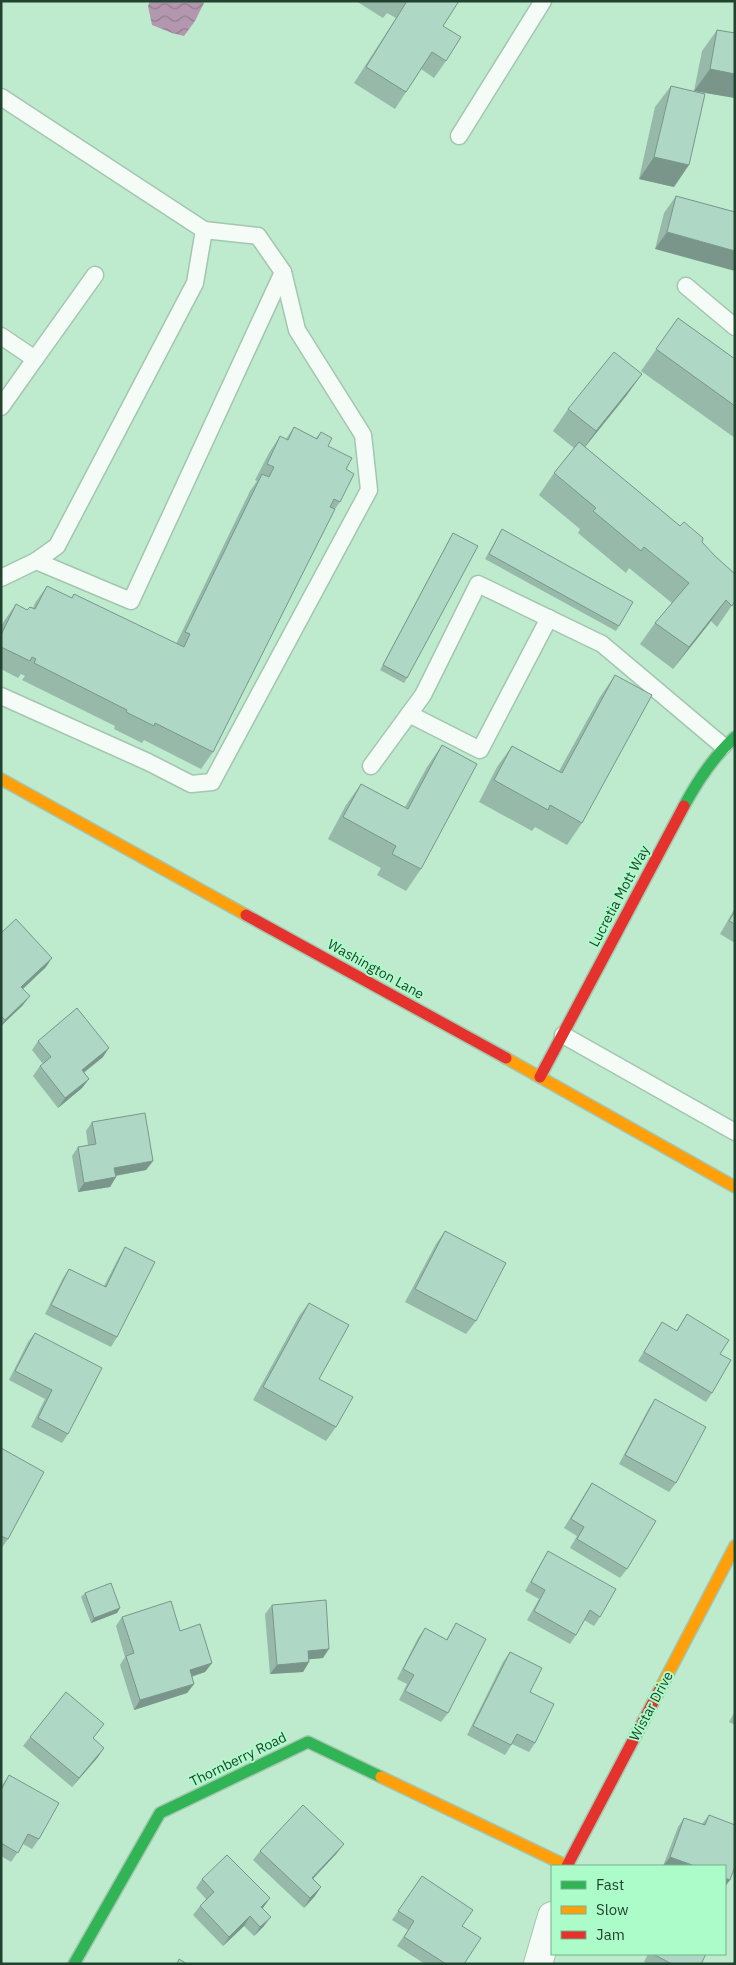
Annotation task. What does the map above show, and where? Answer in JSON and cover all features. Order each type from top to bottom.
[{"type":"street","name":"Lucretia Mott Way","points":[[540,1077],[633,898],[703,774],[729,742]]},
{"type":"street","name":"Washington Lane","points":[[1,779],[735,1187]]},
{"type":"street","name":"Wistar Drive","points":[[569,1865],[735,1546]]},
{"type":"street","name":"Thornberry Road","points":[[74,1964],[160,1813],[308,1742],[566,1865]]},
{"type":"street","points":[[538,1964],[551,1919]]},
{"type":"lane","points":[[459,136],[543,1]]},
{"type":"lane","points":[[1,97],[204,230],[258,236],[283,272],[298,330],[363,435],[369,490],[212,782],[191,784],[148,762],[1,696]]},
{"type":"lane","points":[[1,578],[36,561],[57,546],[195,283],[204,230]]},
{"type":"lane","points":[[36,561],[131,601],[283,272]]},
{"type":"lane","points":[[1,407],[95,275]]},
{"type":"lane","points":[[686,286],[735,327]]},
{"type":"lane","points":[[1,336],[35,359]]},
{"type":"lane","points":[[371,766],[423,695],[478,584],[602,644],[729,742]]},
{"type":"lane","points":[[409,714],[480,750],[549,618]]},
{"type":"lane","points":[[563,1035],[735,1132]]},
{"type":"water","points":[[150,1],[202,1],[204,3],[195,21],[184,36],[152,25],[148,6]]},
{"type":"building","points":[[407,1],[459,1],[443,26],[461,37],[446,61],[432,52],[406,92],[366,67]]},
{"type":"building","points":[[717,30],[735,33],[735,74],[710,69]]},
{"type":"building","points":[[671,86],[705,94],[689,165],[654,157]]},
{"type":"building","points":[[676,196],[735,212],[735,251],[667,232]]},
{"type":"building","points":[[678,318],[735,359],[735,406],[656,349]]},
{"type":"building","points":[[614,352],[642,374],[596,431],[568,409]]},
{"type":"building","points":[[294,427],[317,439],[321,432],[332,438],[328,446],[352,458],[346,469],[354,474],[340,502],[334,499],[330,507],[335,509],[213,752],[155,723],[154,726],[126,712],[127,710],[34,663],[36,659],[32,657],[30,661],[1,647],[1,635],[16,604],[27,610],[30,607],[35,609],[47,586],[72,598],[74,594],[184,647],[190,634],[185,632],[262,474],[269,477],[274,467],[267,464],[280,436],[288,440]]},
{"type":"building","points":[[579,442],[680,526],[684,522],[703,538],[702,542],[735,574],[735,601],[732,606],[726,600],[689,647],[655,623],[689,583],[644,547],[641,551],[593,511],[596,508],[554,473]]},
{"type":"building","points":[[502,529],[633,602],[619,626],[489,554]]},
{"type":"building","points":[[453,533],[478,546],[407,678],[383,665]]},
{"type":"building","points":[[615,675],[652,695],[582,823],[550,805],[548,810],[494,780],[512,746],[562,773]]},
{"type":"building","points":[[442,745],[477,764],[421,869],[392,854],[396,846],[343,817],[361,784],[408,809]]},
{"type":"building","points":[[735,911],[735,924],[729,921]]},
{"type":"building","points":[[16,919],[52,958],[21,987],[30,996],[5,1020],[1,1016],[1,933]]},
{"type":"building","points":[[77,1008],[109,1048],[82,1070],[89,1079],[65,1098],[40,1066],[51,1057],[38,1041]]},
{"type":"building","points":[[145,1113],[153,1161],[114,1168],[116,1177],[84,1183],[78,1147],[96,1144],[92,1122]]},
{"type":"building","points":[[445,1231],[506,1263],[476,1321],[415,1289]]},
{"type":"building","points":[[125,1247],[155,1262],[117,1337],[51,1305],[69,1269],[106,1287]]},
{"type":"building","points":[[309,1303],[349,1325],[319,1379],[353,1397],[336,1427],[263,1387]]},
{"type":"building","points":[[687,1314],[729,1340],[720,1354],[731,1360],[712,1393],[644,1352],[662,1322],[677,1331]]},
{"type":"building","points":[[35,1333],[102,1368],[68,1434],[38,1418],[52,1390],[15,1371]]},
{"type":"building","points":[[655,1399],[706,1427],[676,1483],[625,1455]]},
{"type":"building","points":[[1,1448],[44,1472],[8,1539],[1,1536]]},
{"type":"building","points":[[592,1483],[656,1521],[627,1569],[577,1539],[584,1527],[571,1519]]},
{"type":"building","points":[[548,1551],[616,1589],[600,1617],[590,1610],[576,1635],[534,1611],[545,1590],[531,1582]]},
{"type":"building","points":[[111,1583],[120,1608],[94,1618],[85,1593]]},
{"type":"building","points":[[326,1600],[329,1649],[308,1651],[309,1662],[277,1665],[272,1605]]},
{"type":"building","points":[[171,1601],[180,1631],[200,1624],[212,1663],[190,1670],[194,1684],[140,1700],[126,1656],[134,1653],[122,1617]]},
{"type":"building","points":[[456,1623],[486,1639],[448,1713],[405,1691],[414,1675],[403,1669],[425,1628],[447,1640]]},
{"type":"building","points":[[510,1652],[542,1668],[530,1692],[554,1704],[535,1743],[517,1734],[511,1745],[473,1726]]},
{"type":"building","points":[[66,1692],[104,1724],[93,1738],[104,1748],[79,1778],[30,1737]]},
{"type":"building","points":[[9,1775],[59,1803],[39,1839],[28,1834],[18,1853],[1,1843],[1,1790]]},
{"type":"building","points":[[303,1805],[344,1844],[312,1878],[321,1887],[310,1898],[260,1851]]},
{"type":"building","points":[[709,1815],[735,1825],[735,1866],[730,1880],[726,1878],[726,1865],[692,1865],[670,1857],[684,1818],[705,1825]]},
{"type":"building","points":[[227,1855],[270,1898],[261,1907],[271,1917],[260,1927],[250,1916],[229,1937],[200,1906],[214,1892],[202,1879]]},
{"type":"building","points":[[422,1876],[473,1910],[462,1926],[481,1938],[464,1964],[446,1964],[404,1937],[414,1921],[398,1911]]},
{"type":"building","points":[[655,1955],[706,1955],[701,1964],[672,1964]]},
{"type":"building","points":[[179,1959],[187,1964],[177,1964]]},
{"type":"traffic: fast","points":[[684,806],[706,769],[735,737]]},
{"type":"traffic: fast","points":[[74,1964],[160,1813],[308,1742],[381,1777]]},
{"type":"traffic: slow","points":[[1,779],[246,915]]},
{"type":"traffic: slow","points":[[506,1058],[735,1187]]},
{"type":"traffic: slow","points":[[659,1691],[735,1546]]},
{"type":"traffic: slow","points":[[381,1777],[565,1865]]},
{"type":"traffic: jam","points":[[540,1077],[684,806]]},
{"type":"traffic: jam","points":[[246,915],[506,1058]]},
{"type":"traffic: jam","points":[[568,1865],[659,1691]]}]
